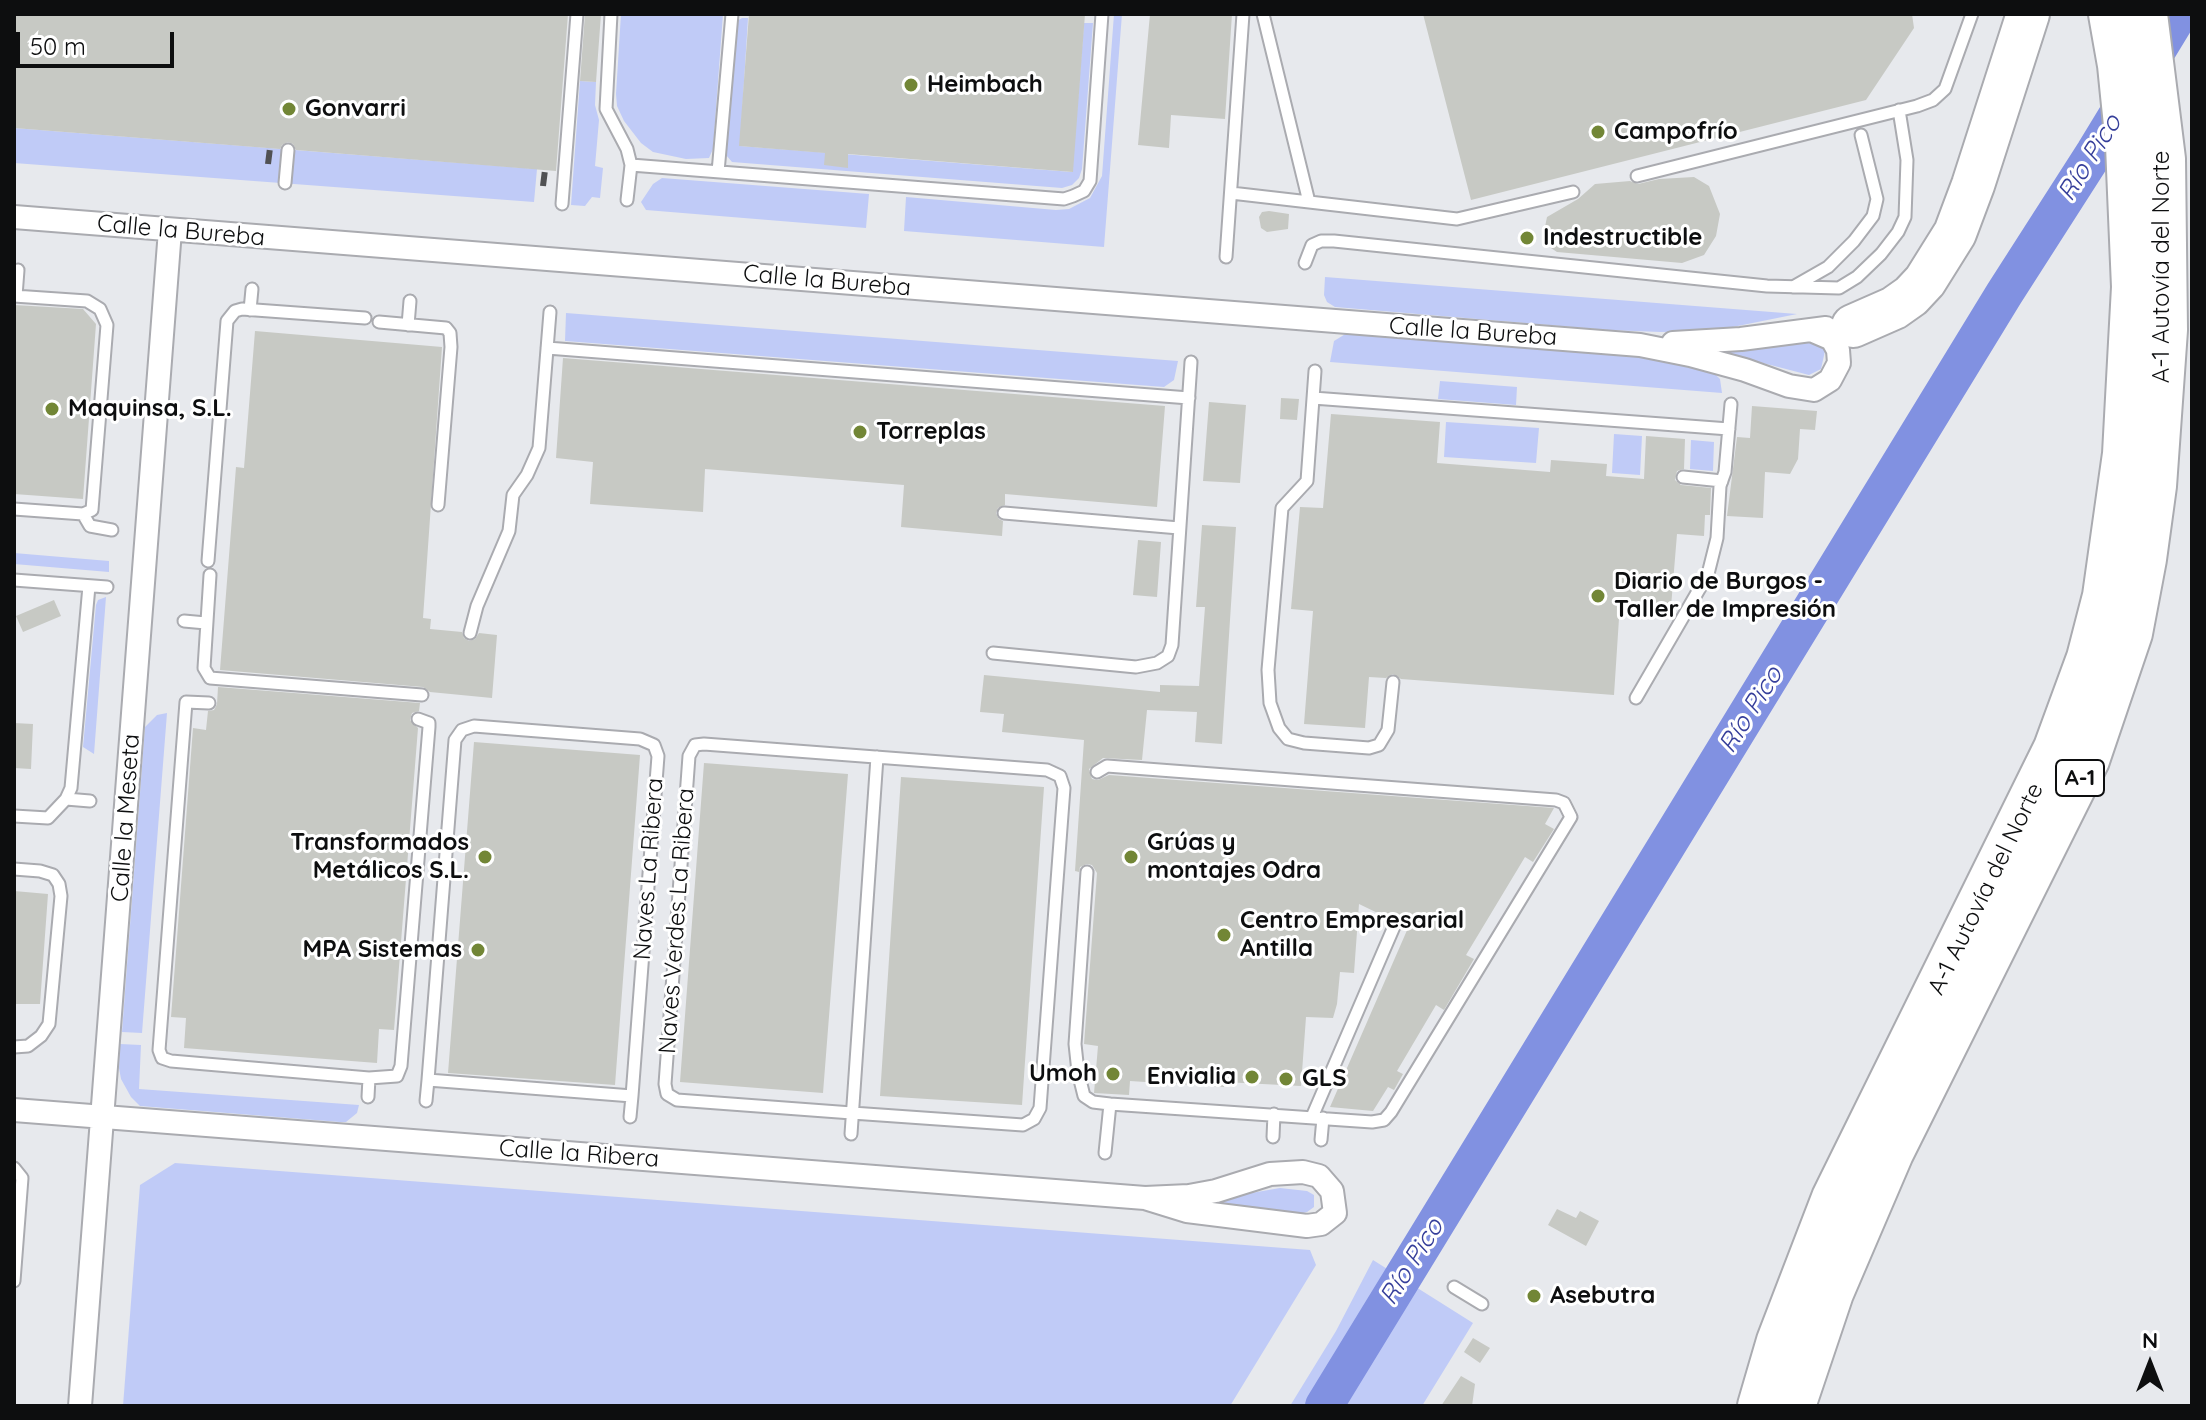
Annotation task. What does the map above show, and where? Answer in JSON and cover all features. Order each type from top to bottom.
[{"type":"highway","points":[[1853,326],[1894,308],[1911,296],[1925,281],[1955,233],[2028,14]]},
{"type":"highway","name":"A-1 Autovía del Norte","points":[[1759,1406],[1793,1300],[1833,1198],[2055,748],[2088,658],[2104,596],[2124,454],[2133,287],[2127,145],[2119,65],[2134,15]]},
{"type":"highway","name":"A-1 Autovía del Norte","points":[[1794,1406],[1832,1293],[1886,1166],[2088,760],[2131,633],[2155,486],[2166,330],[2165,202],[2158,98],[2134,15]]},
{"type":"street","name":"Calle la Bureba","points":[[14,217],[1640,345],[1690,355],[1789,386],[1814,390],[1822,387],[1836,372],[1839,363],[1838,350],[1832,339],[1811,330]]},
{"type":"street","name":"Calle la Meseta","points":[[80,1406],[170,230]]},
{"type":"street","name":"Calle la Bureba","points":[[1640,345],[1741,339],[1853,326]]},
{"type":"street","name":"Calle la Ribera","points":[[14,1110],[1145,1198],[1189,1196],[1270,1174],[1303,1172],[1319,1176],[1332,1191],[1335,1213],[1321,1224],[1307,1226],[1187,1211],[1145,1198]]},
{"type":"lane","points":[[562,204],[577,14]]},
{"type":"lane","points":[[611,14],[606,109],[627,149],[631,165],[627,200]]},
{"type":"lane","points":[[718,172],[732,14]]},
{"type":"lane","points":[[631,165],[1064,199],[1084,191],[1090,181],[1102,14]]},
{"type":"lane","points":[[1226,257],[1243,14]]},
{"type":"lane","points":[[1263,14],[1309,202]]},
{"type":"lane","points":[[1637,176],[1933,100],[1945,89],[1972,14]]},
{"type":"lane","points":[[1305,263],[1312,245],[1334,241],[1792,287],[1839,288],[1857,277],[1881,254],[1905,217],[1907,160],[1899,110]]},
{"type":"lane","points":[[1792,287],[1828,267],[1873,216],[1877,199],[1861,135]]},
{"type":"lane","points":[[285,183],[288,150]]},
{"type":"lane","points":[[1231,193],[1457,219],[1573,192]]},
{"type":"lane","points":[[14,509],[83,514],[92,510],[107,325],[100,309],[87,301],[15,296],[18,270]]},
{"type":"lane","points":[[250,310],[252,289]]},
{"type":"lane","points":[[408,325],[410,301]]},
{"type":"lane","points":[[208,561],[227,321],[235,311],[250,310],[365,318]]},
{"type":"lane","points":[[470,633],[477,606],[509,531],[513,495],[527,475],[539,448],[550,312]]},
{"type":"lane","points":[[379,322],[446,328],[450,333],[438,505]]},
{"type":"lane","points":[[547,348],[1189,398]]},
{"type":"lane","points":[[993,653],[1136,667],[1157,663],[1168,656],[1172,645],[1191,362]]},
{"type":"lane","points":[[1315,371],[1307,481],[1282,508],[1268,670],[1270,703],[1279,728],[1288,739],[1369,748],[1379,745],[1388,730],[1393,682]]},
{"type":"lane","points":[[1313,398],[1729,429]]},
{"type":"lane","points":[[1636,698],[1708,574],[1717,538],[1731,404]]},
{"type":"lane","points":[[1683,477],[1722,481]]},
{"type":"lane","points":[[1004,513],[1179,528]]},
{"type":"lane","points":[[83,514],[90,526],[112,530]]},
{"type":"lane","points":[[210,575],[204,668],[210,678],[422,695]]},
{"type":"lane","points":[[14,580],[107,587]]},
{"type":"lane","points":[[14,816],[48,818],[66,799],[73,777],[89,586]]},
{"type":"lane","points":[[184,621],[206,623]]},
{"type":"lane","points":[[209,703],[182,702],[159,1050],[162,1058],[369,1078],[397,1076],[401,1066],[429,727],[429,723],[418,719]]},
{"type":"lane","name":"Naves La Ribera","points":[[426,1101],[455,740],[462,730],[474,726],[640,739],[654,745],[658,756],[632,1096]]},
{"type":"lane","name":"Naves Verdes La Ribera","points":[[695,745],[1047,770],[1060,776],[1064,788],[1040,1108],[1034,1119],[1023,1125],[852,1113],[677,1100],[667,1094],[666,1069],[689,756],[695,745]]},
{"type":"lane","points":[[851,1134],[877,757]]},
{"type":"lane","points":[[1087,872],[1075,1044],[1084,1096],[1093,1102],[1110,1104],[1372,1122],[1384,1120],[1391,1112],[1571,817],[1564,803],[1556,800],[1102,769]]},
{"type":"lane","points":[[66,799],[90,801]]},
{"type":"lane","points":[[14,869],[53,875],[61,896],[49,1024],[41,1036],[28,1046],[14,1047]]},
{"type":"lane","points":[[1321,1140],[1317,1117],[1396,922]]},
{"type":"lane","points":[[368,1097],[369,1078]]},
{"type":"lane","points":[[428,1080],[632,1096],[630,1117]]},
{"type":"lane","points":[[1105,1153],[1110,1104]]},
{"type":"lane","points":[[1273,1137],[1274,1114]]},
{"type":"lane","points":[[14,1168],[22,1178],[14,1281]]},
{"type":"lane","points":[[1454,1287],[1482,1304]]},
{"type":"shaded area","points":[[621,14],[723,14],[713,149],[709,158],[686,159],[653,152],[641,143],[624,121],[617,106],[616,94]]},
{"type":"shaded area","points":[[1114,14],[1122,14],[1104,247],[904,231],[906,197],[1056,210],[1069,209],[1090,198],[1102,176]]},
{"type":"shaded area","points":[[748,18],[740,146],[1072,172],[1084,23],[1093,23],[1079,178],[1072,185],[1062,188],[732,162],[725,149],[737,21]]},
{"type":"shaded area","points":[[580,81],[596,82],[595,105],[599,120],[595,166],[603,168],[600,198],[592,197],[585,206],[571,205]]},
{"type":"shaded area","points":[[14,128],[537,169],[534,202],[14,163]]},
{"type":"shaded area","points":[[662,178],[869,194],[866,228],[646,210],[641,202],[653,184]]},
{"type":"shaded area","points":[[1325,277],[1797,314],[1713,331],[1608,330],[1335,307],[1327,302],[1324,295]]},
{"type":"shaded area","points":[[566,313],[1178,361],[1174,380],[1164,387],[565,341]]},
{"type":"shaded area","points":[[1347,333],[1669,358],[1713,372],[1720,379],[1722,393],[1330,362],[1334,341]]},
{"type":"shaded area","points":[[1806,341],[1821,346],[1825,351],[1821,369],[1809,375],[1713,350]]},
{"type":"shaded area","points":[[1440,381],[1517,387],[1516,405],[1438,399]]},
{"type":"shaded area","points":[[1446,422],[1539,428],[1536,463],[1444,457]]},
{"type":"shaded area","points":[[1614,434],[1642,436],[1640,475],[1612,473]]},
{"type":"shaded area","points":[[1691,440],[1714,442],[1713,471],[1690,469]]},
{"type":"shaded area","points":[[14,553],[109,561],[109,572],[14,564]]},
{"type":"shaded area","points":[[106,597],[94,754],[83,747],[96,605],[98,600]]},
{"type":"shaded area","points":[[167,713],[142,1033],[122,1032],[145,727],[157,715]]},
{"type":"shaded area","points":[[120,1044],[141,1045],[139,1089],[359,1105],[357,1113],[346,1122],[340,1122],[140,1106],[121,1079]]},
{"type":"shaded area","points":[[175,1163],[1310,1250],[1316,1265],[1230,1406],[123,1406],[140,1185]]},
{"type":"shaded area","points":[[1280,1188],[1307,1191],[1314,1195],[1314,1207],[1299,1214],[1194,1203]]},
{"type":"shaded area","points":[[1373,1260],[1473,1323],[1422,1406],[1290,1406],[1336,1331]]},
{"type":"building","name":"Gonvarri","points":[[14,14],[568,14],[556,171],[296,150],[288,142],[280,149],[14,128]]},
{"type":"building","points":[[585,14],[601,14],[596,82],[580,81]]},
{"type":"building","name":"Heimbach","points":[[749,14],[1085,14],[1073,172],[848,154],[848,168],[824,165],[825,153],[739,146]]},
{"type":"building","points":[[1150,14],[1232,14],[1225,119],[1171,115],[1169,148],[1138,145]]},
{"type":"building","name":"Campofrío","points":[[1423,14],[1912,14],[1914,28],[1866,100],[1471,200]]},
{"type":"building","points":[[1694,177],[1709,186],[1720,214],[1716,236],[1704,255],[1682,263],[1557,252],[1548,246],[1544,232],[1547,217],[1578,199],[1595,184],[1630,181],[1638,184]]},
{"type":"building","points":[[1262,212],[1289,214],[1288,229],[1267,232],[1261,228],[1259,217]]},
{"type":"building","name":"Maquinsa, S.L.","points":[[14,305],[83,309],[96,324],[83,499],[14,494]]},
{"type":"building","points":[[255,331],[442,347],[423,618],[431,619],[430,629],[462,632],[469,641],[479,633],[497,635],[492,698],[430,692],[423,687],[220,670],[236,467],[244,468]]},
{"type":"building","name":"Torreplas","points":[[563,358],[1165,406],[1157,507],[1005,494],[1005,505],[998,508],[996,513],[1003,521],[1002,536],[901,527],[904,485],[705,469],[703,512],[590,504],[593,462],[556,458]]},
{"type":"building","points":[[1281,398],[1299,399],[1297,420],[1280,419]]},
{"type":"building","points":[[1209,402],[1246,405],[1240,483],[1203,481]]},
{"type":"building","points":[[1752,406],[1817,411],[1815,430],[1800,429],[1798,459],[1790,474],[1765,472],[1763,518],[1727,516],[1737,437],[1750,438]]},
{"type":"building","name":"Diario de Burgos - Taller de Impresión","points":[[1331,414],[1440,422],[1437,463],[1550,472],[1551,460],[1607,464],[1606,476],[1644,479],[1646,436],[1685,439],[1684,469],[1677,471],[1675,480],[1681,485],[1711,488],[1710,515],[1705,515],[1704,536],[1677,534],[1671,607],[1620,603],[1614,695],[1401,679],[1393,674],[1386,678],[1369,677],[1365,728],[1304,724],[1313,611],[1291,609],[1300,507],[1323,508]]},
{"type":"building","name":"Centro Empresarial Antilla","points":[[1202,525],[1236,527],[1222,744],[1195,742],[1197,712],[1147,710],[1142,760],[1103,758],[1089,769],[1092,779],[1109,775],[1554,808],[1545,824],[1554,829],[1533,862],[1525,857],[1466,955],[1474,959],[1444,1010],[1436,1005],[1397,1071],[1403,1074],[1394,1090],[1388,1087],[1373,1111],[1330,1107],[1408,928],[1400,915],[1394,914],[1388,918],[1359,904],[1354,973],[1340,972],[1333,1018],[1306,1017],[1301,1086],[1224,1082],[1224,1087],[1130,1081],[1129,1095],[1094,1093],[1098,1046],[1084,1044],[1097,873],[1092,865],[1087,864],[1080,867],[1079,872],[1075,871],[1084,740],[1002,732],[1004,714],[980,712],[984,675],[1160,692],[1160,685],[1199,686],[1205,607],[1196,607]]},
{"type":"building","points":[[1138,540],[1161,542],[1157,597],[1133,595]]},
{"type":"building","points":[[54,600],[61,616],[23,632],[16,616]]},
{"type":"building","points":[[218,687],[420,703],[419,711],[412,713],[410,720],[418,728],[394,1030],[379,1029],[377,1063],[184,1048],[186,1018],[171,1017],[193,728],[206,730],[208,711],[214,710],[217,704]]},
{"type":"building","points":[[14,723],[33,724],[31,769],[14,768]]},
{"type":"building","points":[[474,742],[640,755],[615,1085],[448,1073]]},
{"type":"building","points":[[704,763],[848,774],[823,1093],[680,1082]]},
{"type":"building","points":[[901,777],[1044,787],[1022,1105],[880,1096]]},
{"type":"building","points":[[14,891],[48,894],[40,1004],[14,1004]]},
{"type":"building","points":[[1557,1209],[1576,1218],[1580,1211],[1599,1221],[1586,1246],[1548,1225]]},
{"type":"building","points":[[1473,1338],[1490,1348],[1480,1363],[1464,1352]]},
{"type":"building","points":[[1461,1376],[1475,1384],[1472,1406],[1441,1406]]},
{"type":"waterway","name":"Río Pico","points":[[1324,1406],[2004,294],[2179,14]]},
{"type":"railway","points":[[268,164],[270,148]]},
{"type":"railway","points":[[543,186],[545,170]]},
{"type":"place","name":"Heimbach","points":[[911,85]]},
{"type":"place","name":"Gonvarri","points":[[289,109]]},
{"type":"place","name":"Campofrío","points":[[1598,132]]},
{"type":"place","name":"Indestructible","points":[[1527,238]]},
{"type":"place","name":"Maquinsa, S.L.","points":[[52,409]]},
{"type":"place","name":"Torreplas","points":[[860,432]]},
{"type":"place","name":"Diario de Burgos - Taller de Impresión","points":[[1598,596]]},
{"type":"place","name":"Transformados Metálicos S.L.","points":[[485,857]]},
{"type":"place","name":"Grúas y montajes Odra","points":[[1131,857]]},
{"type":"place","name":"Centro Empresarial Antilla","points":[[1224,935]]},
{"type":"place","name":"MPA Sistemas","points":[[478,950]]},
{"type":"place","name":"Umoh","points":[[1113,1074]]},
{"type":"place","name":"Envialia","points":[[1252,1077]]},
{"type":"place","name":"GLS","points":[[1286,1079]]},
{"type":"place","name":"Asebutra","points":[[1534,1296]]}]
